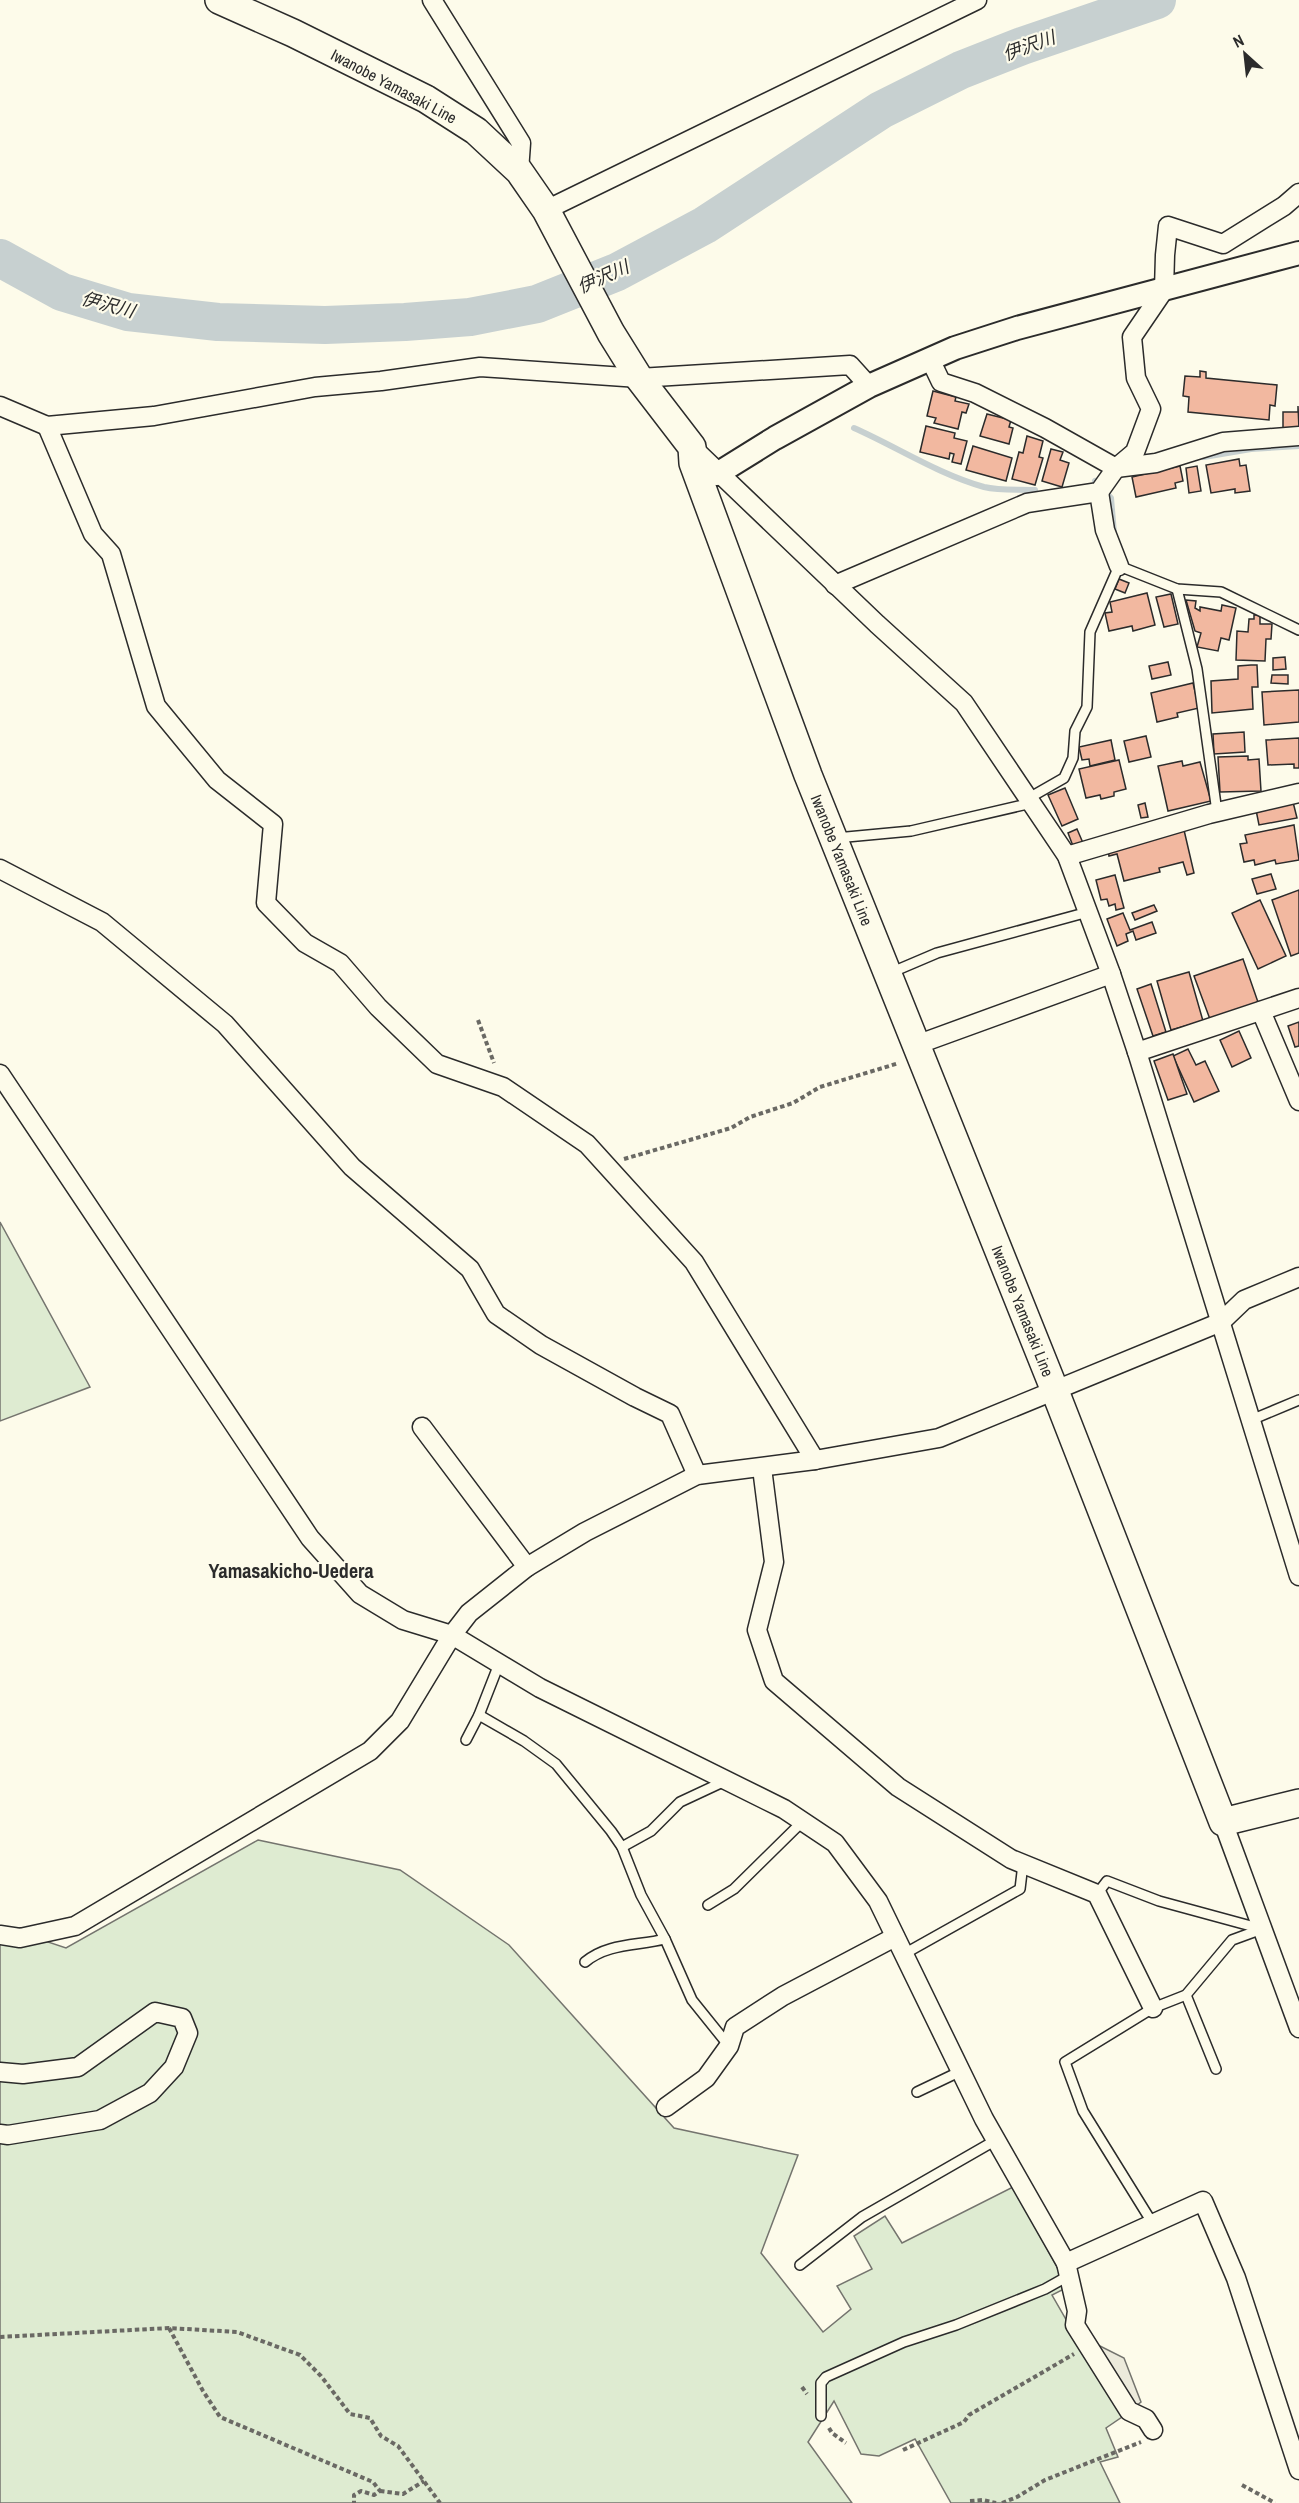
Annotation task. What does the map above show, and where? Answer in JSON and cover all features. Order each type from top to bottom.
[{"type":"main road","name":"Iwanobe Yamasaki Line","points":[[219,0],[293,33],[426,99],[476,131],[519,171],[548,215],[611,333],[639,378],[692,447],[693,463],[808,775],[1055,1391],[1223,1822]]},
{"type":"main road","points":[[1223,1822],[1299,1803]]},
{"type":"street","points":[[432,0],[521,143],[519,171]]},
{"type":"street","points":[[548,215],[977,0]]},
{"type":"street","points":[[1119,566],[1105,530],[1099,492],[1116,468],[1136,452],[1151,410],[1136,378],[1132,337],[1164,290],[1168,226],[1223,244],[1284,206],[1299,193]]},
{"type":"street","points":[[717,474],[775,438],[869,386],[955,348],[1017,328],[1299,253]]},
{"type":"street","points":[[930,359],[942,382],[975,393],[1045,428],[1116,468],[1156,463],[1223,442],[1299,436]]},
{"type":"street","points":[[0,406],[47,426],[154,416],[315,387],[381,381],[480,367],[639,378],[850,365],[869,386]]},
{"type":"street","points":[[47,426],[93,534],[111,554],[156,706],[216,780],[273,824],[266,903],[304,943],[340,963],[378,1007],[437,1064],[503,1087],[587,1143],[694,1262],[815,1460]]},
{"type":"street","points":[[692,447],[717,474],[964,703],[1067,856],[1137,1052],[1296,1557],[1299,1576]]},
{"type":"street","points":[[835,585],[1027,503],[1099,492]]},
{"type":"street","points":[[1067,856],[1217,812],[1299,794]]},
{"type":"street","points":[[0,869],[102,922],[225,1024],[352,1167],[470,1269],[496,1314],[541,1345],[635,1398],[670,1414],[697,1475]]},
{"type":"street","points":[[918,1051],[1111,974]]},
{"type":"street","points":[[1137,1052],[1299,998]]},
{"type":"street","points":[[1261,1011],[1299,1101]]},
{"type":"street","points":[[0,1074],[310,1538],[360,1594],[403,1620],[452,1635],[540,1688],[784,1809],[835,1843],[878,1901],[996,2140],[1068,2269],[1077,2311],[1075,2325],[1129,2412],[1146,2419],[1153,2430]]},
{"type":"street","points":[[0,1935],[20,1938],[75,1926],[370,1751],[400,1721],[452,1635],[469,1613],[527,1567],[585,1532],[697,1475],[815,1460],[939,1438],[1221,1322],[1244,1300],[1299,1277]]},
{"type":"street","points":[[422,1427],[527,1567]]},
{"type":"street","points":[[762,1468],[774,1562],[757,1630],[774,1681],[898,1787],[1011,1859],[1097,1894],[1152,2008]]},
{"type":"street","points":[[1223,1822],[1299,2028]]},
{"type":"street","points":[[666,2107],[706,2078],[729,2046],[735,2027],[783,1996],[895,1937]]},
{"type":"street","points":[[0,2072],[22,2074],[78,2067],[155,2012],[182,2018],[188,2033],[174,2067],[150,2093],[100,2120],[8,2135],[0,2134]]},
{"type":"street","points":[[1068,2269],[1153,2224],[1203,2201],[1236,2278],[1299,2470]]},
{"type":"lane","points":[[833,838],[911,831],[1031,801],[1064,778],[1073,758],[1075,731],[1087,707],[1090,632],[1119,566],[1178,589],[1221,592],[1299,630]]},
{"type":"lane","points":[[1178,589],[1197,669],[1217,812]]},
{"type":"lane","points":[[888,974],[937,953],[1088,912]]},
{"type":"lane","points":[[1251,1420],[1299,1400]]},
{"type":"lane","points":[[466,1740],[479,1715],[499,1664]]},
{"type":"lane","points":[[479,1715],[524,1741],[556,1764],[622,1847],[641,1894],[665,1939],[692,2001],[729,2046]]},
{"type":"lane","points":[[622,1847],[651,1831],[680,1802],[726,1781]]},
{"type":"lane","points":[[708,1905],[734,1889],[802,1821]]},
{"type":"lane","points":[[904,1954],[1020,1889],[1023,1864]]},
{"type":"lane","points":[[1097,1894],[1107,1881],[1159,1901],[1262,1929]]},
{"type":"lane","points":[[1153,2224],[1083,2111],[1065,2062],[1152,2008],[1186,1995],[1232,1940],[1262,1929]]},
{"type":"lane","points":[[585,1962],[598,1952],[665,1939]]},
{"type":"lane","points":[[1186,1995],[1216,2069]]},
{"type":"lane","points":[[917,2092],[961,2071]]},
{"type":"lane","points":[[800,2265],[862,2217],[996,2140]]},
{"type":"lane","points":[[821,2416],[821,2383],[826,2377],[904,2342],[956,2325],[1045,2289],[1068,2269]]},
{"type":"path","points":[[478,1020],[503,1087]]},
{"type":"path","points":[[607,1165],[731,1128],[750,1117],[793,1103],[820,1087],[918,1051]]},
{"type":"path","points":[[0,2337],[170,2328],[237,2332],[300,2355],[321,2376],[350,2414],[370,2418],[381,2436],[398,2446],[440,2503]]},
{"type":"path","points":[[170,2328],[203,2391],[220,2417],[373,2482],[380,2491]]},
{"type":"path","points":[[903,2450],[964,2422],[969,2415],[1087,2346]]},
{"type":"path","points":[[1002,2503],[1045,2480],[1149,2440],[1153,2430]]},
{"type":"path","points":[[354,2503],[354,2495],[361,2491],[374,2495],[380,2491],[404,2494],[423,2481]]},
{"type":"path","points":[[1242,2485],[1275,2503]]},
{"type":"path","points":[[970,2501],[984,2500],[996,2503]]},
{"type":"green space","points":[[0,1222],[90,1387],[0,1421]]},
{"type":"green space","points":[[258,1840],[400,1870],[509,1945],[674,2128],[798,2155],[761,2253],[823,2332],[851,2309],[837,2286],[872,2269],[854,2236],[885,2216],[902,2243],[1013,2187],[1068,2287],[1052,2295],[1122,2417],[1106,2428],[1118,2457],[1100,2462],[1120,2503],[951,2503],[915,2439],[879,2456],[861,2454],[834,2401],[808,2442],[852,2503],[0,2503],[0,1926],[66,1948]]},
{"type":"shaded area","points":[[1094,2343],[1124,2358],[1141,2402],[1122,2417],[1084,2350]]},
{"type":"building","points":[[1200,371],[1206,372],[1206,378],[1277,385],[1275,406],[1270,405],[1269,420],[1188,412],[1189,397],[1183,396],[1185,376],[1200,377]]},
{"type":"building","points":[[933,391],[956,397],[955,401],[969,404],[966,413],[962,412],[958,429],[934,423],[936,418],[927,416]]},
{"type":"building","points":[[1298,406],[1299,429],[1283,429],[1283,412],[1298,412]]},
{"type":"building","points":[[987,414],[1011,420],[1009,427],[1013,428],[1009,444],[980,436]]},
{"type":"building","points":[[926,426],[955,433],[954,438],[967,441],[961,464],[952,462],[954,454],[950,453],[949,459],[920,452]]},
{"type":"building","points":[[1027,436],[1043,441],[1039,457],[1043,458],[1035,485],[1012,479],[1019,452],[1023,453]]},
{"type":"building","points":[[973,446],[1012,458],[1006,481],[966,470]]},
{"type":"building","points":[[1051,449],[1063,452],[1060,460],[1069,463],[1062,487],[1042,481]]},
{"type":"building","points":[[1239,459],[1240,466],[1246,465],[1250,491],[1235,493],[1235,489],[1211,493],[1206,465]]},
{"type":"building","points":[[1180,466],[1183,481],[1175,483],[1176,488],[1136,497],[1132,477]]},
{"type":"building","points":[[1197,466],[1201,491],[1189,493],[1186,468]]},
{"type":"building","points":[[1119,579],[1129,583],[1125,593],[1115,589]]},
{"type":"building","points":[[1147,593],[1155,625],[1133,631],[1132,626],[1109,631],[1105,613],[1112,612],[1110,602]]},
{"type":"building","points":[[1171,594],[1178,624],[1164,627],[1156,597]]},
{"type":"building","points":[[1186,600],[1196,601],[1195,608],[1200,611],[1200,607],[1221,611],[1222,605],[1236,608],[1229,640],[1221,638],[1218,651],[1197,647],[1201,633],[1195,631]]},
{"type":"building","points":[[1254,615],[1260,615],[1260,624],[1272,624],[1271,639],[1266,639],[1265,661],[1236,660],[1237,631],[1248,632],[1249,619],[1254,619]]},
{"type":"building","points":[[1285,657],[1286,669],[1273,670],[1273,658]]},
{"type":"building","points":[[1168,662],[1171,675],[1152,679],[1149,666]]},
{"type":"building","points":[[1257,665],[1258,687],[1252,687],[1253,709],[1212,713],[1211,681],[1238,679],[1238,666]]},
{"type":"building","points":[[1272,675],[1288,675],[1288,684],[1271,683]]},
{"type":"building","points":[[1193,683],[1199,708],[1177,713],[1178,717],[1157,722],[1151,693]]},
{"type":"building","points":[[1299,690],[1299,722],[1264,725],[1262,692]]},
{"type":"building","points":[[1244,732],[1245,752],[1214,754],[1213,734]]},
{"type":"building","points":[[1146,736],[1151,757],[1129,762],[1124,741]]},
{"type":"building","points":[[1299,738],[1299,768],[1294,768],[1294,764],[1268,765],[1266,740]]},
{"type":"building","points":[[1111,740],[1115,760],[1090,766],[1089,759],[1082,760],[1079,747]]},
{"type":"building","points":[[1248,756],[1248,760],[1259,759],[1261,791],[1220,792],[1218,757]]},
{"type":"building","points":[[1119,760],[1126,789],[1114,792],[1114,796],[1101,799],[1100,795],[1086,798],[1079,769]]},
{"type":"building","points":[[1182,761],[1183,766],[1200,762],[1211,801],[1168,811],[1158,766]]},
{"type":"building","points":[[1065,788],[1078,819],[1062,826],[1048,795]]},
{"type":"building","points":[[1293,802],[1297,818],[1259,825],[1256,810]]},
{"type":"building","points":[[1145,803],[1148,817],[1141,818],[1138,805]]},
{"type":"building","points":[[1294,825],[1299,860],[1276,864],[1275,860],[1255,865],[1254,860],[1244,862],[1240,844],[1247,843],[1245,835]]},
{"type":"building","points":[[1077,829],[1083,843],[1073,846],[1068,833]]},
{"type":"building","points":[[1184,830],[1194,873],[1187,875],[1183,862],[1159,868],[1160,872],[1124,881],[1117,854],[1109,856],[1108,850]]},
{"type":"building","points":[[1271,874],[1276,889],[1257,894],[1252,879]]},
{"type":"building","points":[[1115,875],[1124,908],[1116,910],[1115,904],[1109,906],[1107,899],[1101,900],[1096,880]]},
{"type":"building","points":[[1299,890],[1299,953],[1291,956],[1272,900]]},
{"type":"building","points":[[1260,900],[1286,956],[1258,969],[1232,913]]},
{"type":"building","points":[[1154,905],[1157,911],[1135,920],[1132,913]]},
{"type":"building","points":[[1123,913],[1130,930],[1152,922],[1156,933],[1136,940],[1133,931],[1126,934],[1128,941],[1117,946],[1107,919]]},
{"type":"building","points":[[1243,959],[1259,1005],[1211,1022],[1194,976]]},
{"type":"building","points":[[1189,972],[1203,1021],[1171,1030],[1157,981]]},
{"type":"building","points":[[1151,984],[1166,1032],[1153,1036],[1137,989]]},
{"type":"building","points":[[1299,1022],[1299,1046],[1295,1047],[1288,1026]]},
{"type":"building","points":[[1239,1031],[1251,1058],[1232,1067],[1220,1040]]},
{"type":"building","points":[[1188,1049],[1196,1065],[1205,1061],[1219,1091],[1194,1102],[1173,1056]]},
{"type":"building","points":[[1173,1054],[1187,1094],[1168,1100],[1154,1061]]},
{"type":"waterway","name":"伊沢川","points":[[0,258],[62,292],[128,312],[218,322],[325,325],[405,322],[470,317],[537,304],[617,272],[705,225],[881,110],[961,70],[1022,46],[1157,0]]},
{"type":"waterway","points":[[854,428],[967,482],[990,488],[1035,490]]},
{"type":"waterway","points":[[1204,457],[1251,449],[1299,446]]},
{"type":"waterway","points":[[1095,481],[1111,498],[1114,533]]},
{"type":"district","name":"Yamasakicho-Uedera","points":[[291,1571]]}]
